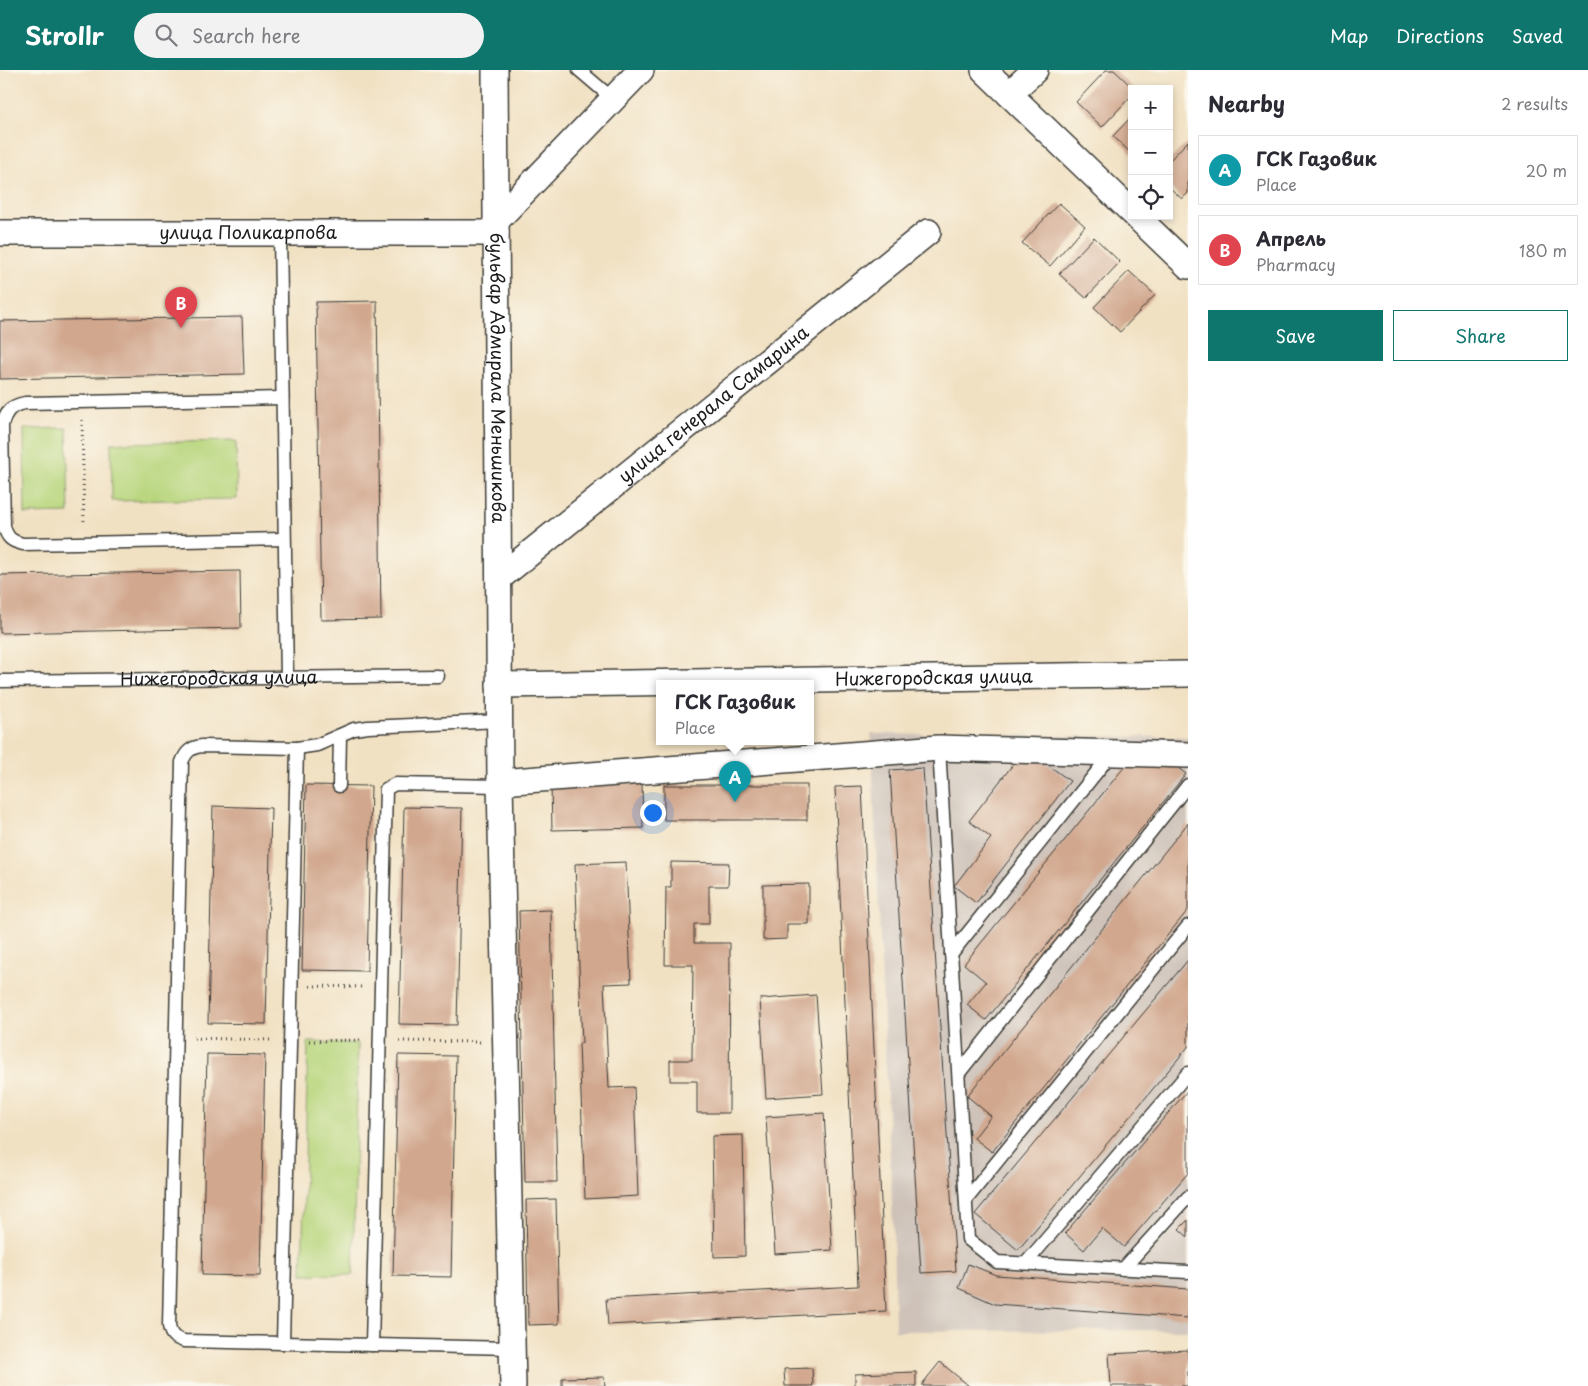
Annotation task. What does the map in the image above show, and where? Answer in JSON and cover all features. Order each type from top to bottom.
[{"type":"street","name":"бульвар Адмирала Меньшикова","points":[[495,70],[500,784],[513,1386]]},
{"type":"street","points":[[496,227],[641,70]]},
{"type":"street","points":[[984,70],[1128,208]]},
{"type":"street","points":[[1009,94],[1034,70]]},
{"type":"street","points":[[1140,220],[1188,266]]},
{"type":"street","name":"улица Поликарпова","points":[[0,233],[280,233],[496,227]]},
{"type":"street","name":"улица генерала Самарина","points":[[499,578],[928,232]]},
{"type":"street","name":"Нижегородская улица","points":[[812,680],[1188,674]]},
{"type":"street","name":"Нижегородская улица","points":[[499,685],[656,682]]},
{"type":"street","points":[[500,784],[939,748],[1188,755]]},
{"type":"lane","points":[[579,70],[613,99]]},
{"type":"lane","points":[[280,233],[287,679]]},
{"type":"lane","points":[[282,398],[25,403],[15,405],[6,414],[2,425],[4,526],[7,536],[13,542],[23,544],[284,539]]},
{"type":"lane","name":"Нижегородская улица","points":[[0,681],[438,676]]},
{"type":"lane","points":[[500,721],[368,727],[354,729],[317,745],[298,748],[202,746],[193,747],[185,754],[182,762],[169,1326],[170,1333],[175,1338],[184,1341],[512,1348]]},
{"type":"lane","points":[[339,786],[340,736]]},
{"type":"lane","points":[[283,1343],[298,748]]},
{"type":"lane","points":[[939,748],[968,1240],[997,1262],[1188,1272]]},
{"type":"lane","points":[[952,954],[1112,753]]},
{"type":"lane","points":[[372,1345],[386,789],[395,784],[500,784]]},
{"type":"lane","points":[[959,1073],[1188,785]]},
{"type":"lane","points":[[966,1200],[1188,926]]},
{"type":"lane","points":[[1026,1263],[1188,1073]]},
{"type":"lane","points":[[1123,1268],[1188,1197]]},
{"type":"path","points":[[82,402],[84,543]]},
{"type":"path","points":[[292,986],[381,987]]},
{"type":"path","points":[[176,1038],[505,1043]]},
{"type":"shaded area","points":[[871,734],[1188,737],[1188,1330],[895,1331],[893,1225]]},
{"type":"green space","points":[[67,428],[69,513],[25,514],[24,429]]},
{"type":"green space","points":[[236,441],[237,499],[112,501],[111,443]]},
{"type":"green space","points":[[308,1042],[358,1043],[353,1275],[302,1274]]},
{"type":"building","points":[[1106,70],[1114,70],[1130,85],[1128,85],[1128,99],[1102,127],[1076,102]]},
{"type":"building","points":[[1128,120],[1128,150],[1113,136]]},
{"type":"building","points":[[1188,141],[1188,193],[1182,199],[1173,191],[1173,157]]},
{"type":"building","points":[[1059,203],[1085,226],[1050,266],[1022,243]]},
{"type":"building","points":[[1094,237],[1120,262],[1086,298],[1059,274]]},
{"type":"building","points":[[1129,271],[1155,295],[1120,332],[1094,307]]},
{"type":"building","points":[[377,301],[381,619],[321,620],[316,302]]},
{"type":"building","points":[[242,317],[244,374],[0,379],[0,321]]},
{"type":"building","points":[[240,571],[241,628],[0,633],[0,575]]},
{"type":"building","points":[[1018,758],[1044,762],[1070,781],[976,903],[954,886],[991,838],[969,821]]},
{"type":"building","points":[[1165,758],[1186,774],[986,1020],[967,1005],[986,982],[964,964],[1130,760]]},
{"type":"building","points":[[923,768],[956,1271],[921,1273],[890,770]]},
{"type":"building","points":[[642,783],[643,828],[552,830],[551,785]]},
{"type":"building","points":[[306,785],[371,786],[367,971],[302,970]]},
{"type":"building","points":[[664,785],[807,785],[807,820],[664,820]]},
{"type":"building","points":[[862,786],[886,1311],[608,1325],[606,1299],[858,1286],[835,787]]},
{"type":"building","points":[[213,806],[271,808],[266,1024],[208,1023]]},
{"type":"building","points":[[404,807],[462,808],[457,1025],[399,1024]]},
{"type":"building","points":[[1188,823],[1188,910],[992,1152],[974,1138],[991,1116],[967,1096]]},
{"type":"building","points":[[626,862],[631,983],[604,984],[609,1088],[634,1087],[638,1196],[585,1199],[579,1043],[582,1043],[575,864]]},
{"type":"building","points":[[671,862],[729,863],[728,886],[709,886],[709,924],[694,924],[694,943],[730,943],[729,1113],[697,1113],[697,1081],[670,1081],[670,1060],[692,1060],[693,965],[665,965],[666,887],[671,887]]},
{"type":"building","points":[[809,884],[809,924],[787,924],[787,939],[763,940],[763,885]]},
{"type":"building","points":[[551,910],[557,1182],[525,1182],[519,911]]},
{"type":"building","points":[[1188,960],[1188,1047],[1018,1250],[975,1214]]},
{"type":"building","points":[[816,995],[823,1094],[766,1098],[760,999]]},
{"type":"building","points":[[207,1054],[265,1055],[260,1276],[202,1275]]},
{"type":"building","points":[[398,1055],[456,1056],[451,1277],[393,1276]]},
{"type":"building","points":[[1188,1090],[1188,1173],[1124,1247],[1102,1228],[1084,1250],[1065,1233]]},
{"type":"building","points":[[824,1113],[832,1250],[775,1254],[766,1117]]},
{"type":"building","points":[[743,1135],[745,1256],[714,1257],[712,1136]]},
{"type":"building","points":[[556,1199],[559,1324],[528,1325],[526,1200]]},
{"type":"building","points":[[1188,1220],[1188,1237],[1179,1229]]},
{"type":"building","points":[[968,1264],[996,1275],[1188,1289],[1188,1318],[995,1304],[959,1288]]},
{"type":"building","points":[[1188,1350],[1188,1386],[1111,1386],[1109,1354]]},
{"type":"building","points":[[940,1362],[969,1386],[923,1386],[923,1383]]},
{"type":"building","points":[[812,1368],[813,1386],[785,1386],[784,1369]]},
{"type":"building","points":[[916,1372],[916,1386],[855,1386],[855,1374]]},
{"type":"building","points":[[604,1377],[605,1386],[562,1386],[562,1378]]},
{"type":"place","name":"Апрель","points":[[181,328]]},
{"type":"place","name":"ГСК Газовик","points":[[735,802]]}]
